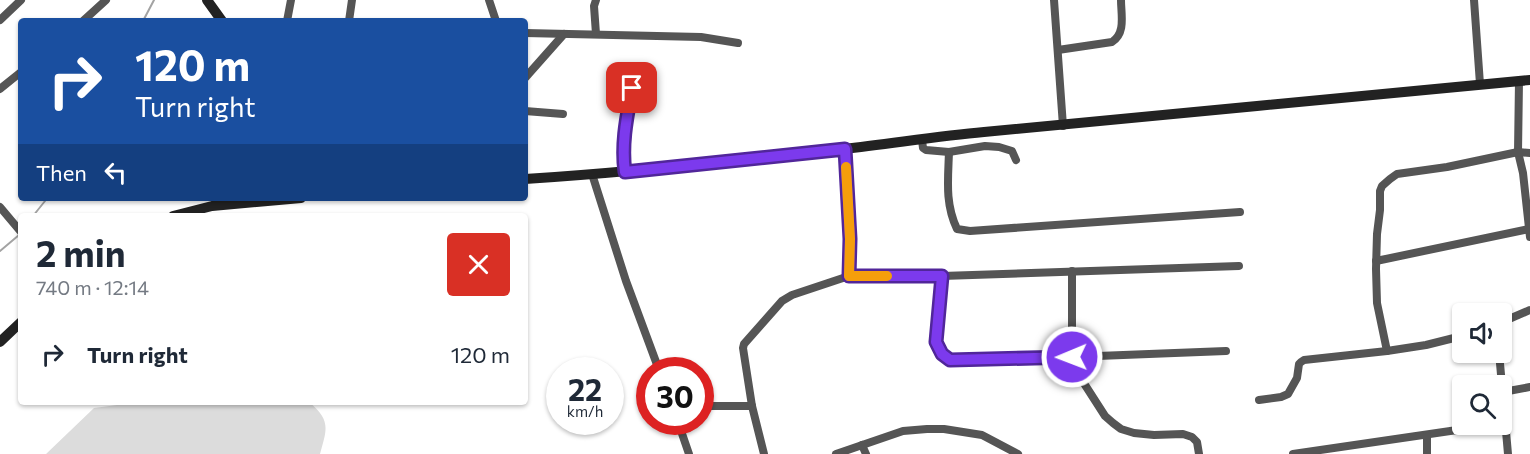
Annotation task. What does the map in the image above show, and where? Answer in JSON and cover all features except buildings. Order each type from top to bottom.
[{"type":"street","points":[[0,20],[21,0]]},
{"type":"street","points":[[86,18],[106,0]]},
{"type":"street","points":[[288,18],[291,0]]},
{"type":"street","points":[[349,18],[352,0]]},
{"type":"street","points":[[489,0],[495,18]]},
{"type":"street","points":[[596,0],[594,6],[596,34]]},
{"type":"street","points":[[1054,0],[1063,126]]},
{"type":"street","points":[[1058,50],[1112,42],[1118,38],[1122,30],[1121,0]]},
{"type":"street","points":[[1474,0],[1480,84]]},
{"type":"street","points":[[209,1],[220,18]]},
{"type":"street","points":[[528,33],[702,37],[738,43]]},
{"type":"street","points":[[528,75],[564,34]]},
{"type":"street","points":[[0,89],[18,74]]},
{"type":"street","points":[[528,179],[625,172],[982,132],[1525,80],[1518,152],[1523,173],[1529,233],[1376,261]]},
{"type":"street","points":[[625,172],[623,158],[625,129],[632,88]]},
{"type":"street","points":[[528,111],[563,114]]},
{"type":"street","points":[[982,132],[985,146]]},
{"type":"street","points":[[922,140],[923,148],[926,150],[949,152],[985,146],[999,147],[1012,151],[1016,160]]},
{"type":"street","points":[[845,149],[850,239],[849,276]]},
{"type":"street","points":[[949,152],[948,204],[957,229],[970,231],[1240,212]]},
{"type":"street","points":[[1388,351],[1377,303],[1377,234],[1382,186],[1389,178],[1397,174],[1426,171],[1518,152],[1530,153]]},
{"type":"street","points":[[592,174],[626,281],[654,357]]},
{"type":"street","points":[[185,213],[213,206],[259,201]]},
{"type":"street","points":[[0,207],[18,228]]},
{"type":"street","points":[[764,454],[752,406],[743,348],[782,301],[792,295],[849,276],[942,276],[1239,266]]},
{"type":"street","points":[[1072,272],[1074,367],[1105,416],[1121,429],[1134,433],[1183,434],[1192,437],[1197,442],[1199,454]]},
{"type":"street","points":[[942,276],[936,342],[942,354],[950,360],[1226,351]]},
{"type":"street","points":[[1512,318],[1530,310]]},
{"type":"street","points":[[0,342],[18,325]]},
{"type":"street","points":[[1259,400],[1288,394],[1297,378],[1299,364],[1304,360],[1388,351],[1452,338]]},
{"type":"street","points":[[1512,390],[1530,387]]},
{"type":"street","points":[[714,406],[752,406]]},
{"type":"street","points":[[836,454],[903,431],[944,429],[982,435],[1018,454]]},
{"type":"street","points":[[1293,454],[1452,431]]},
{"type":"street","points":[[682,435],[689,454]]},
{"type":"street","points":[[1427,435],[1427,454]]},
{"type":"street","points":[[1507,435],[1508,454]]},
{"type":"street","points":[[862,445],[866,454]]},
{"type":"shaded area","points":[[117,405],[312,405],[324,420],[325,431],[320,454],[46,454],[94,408]]},
{"type":"waterway","points":[[145,18],[154,0]]},
{"type":"waterway","points":[[35,213],[45,201]]},
{"type":"waterway","points":[[0,251],[18,236]]},
{"type":"slow traffic","points":[[846,167],[850,239],[849,276],[887,276]]},
{"type":"route","points":[[632,88],[625,129],[623,158],[625,172],[845,149],[850,239],[849,276],[942,276],[936,342],[942,354],[950,360],[1072,357]]}]
